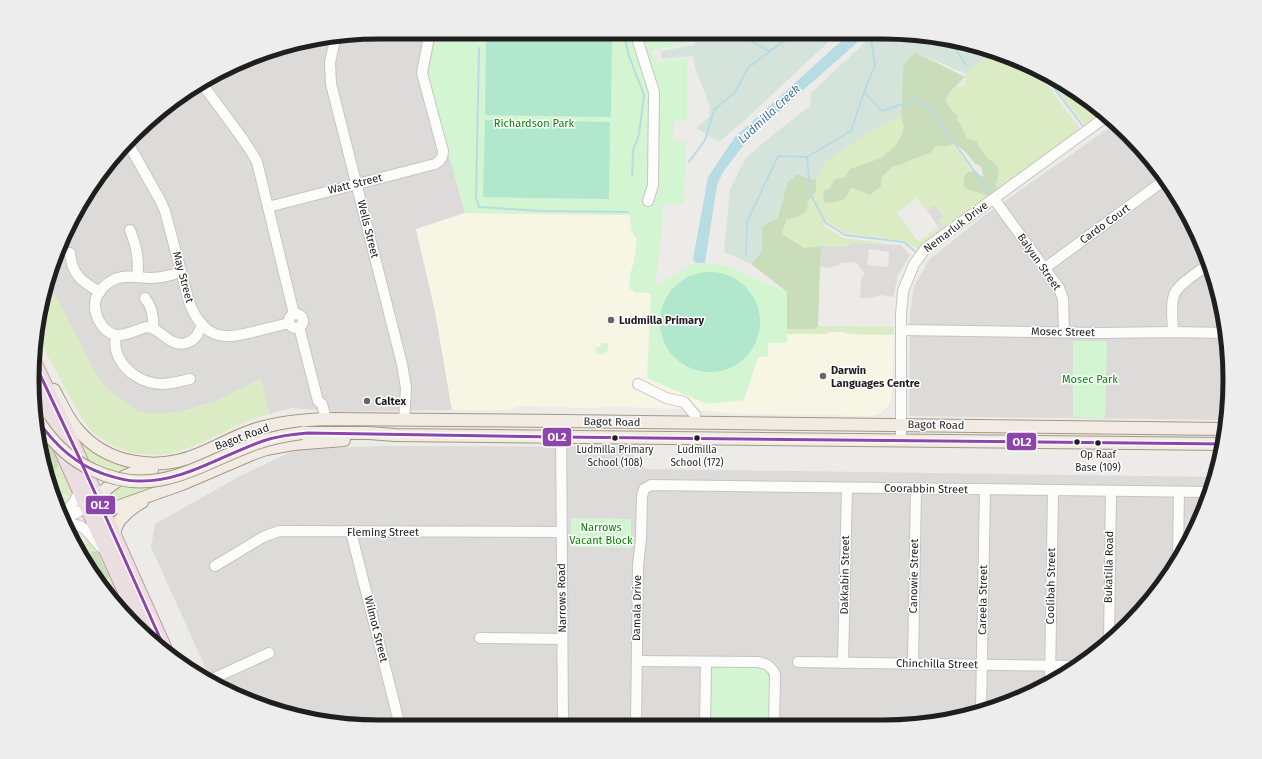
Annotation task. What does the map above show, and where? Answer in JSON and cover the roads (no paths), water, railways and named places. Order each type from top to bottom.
[{"type":"highway","points":[[39,373],[97,496],[94,512],[107,551],[137,618]]},
{"type":"highway","points":[[40,403],[79,489],[94,512],[114,537],[161,641]]},
{"type":"main road","name":"Bagot Road","points":[[40,363],[74,425],[87,440],[105,453],[127,461],[150,464],[172,463],[198,455],[234,437],[260,428],[292,422],[326,419],[1219,429]]},
{"type":"main road","name":"Bagot Road","points":[[42,427],[53,441],[78,462],[102,474],[131,481],[154,480],[180,475],[261,442],[282,436],[302,433],[1216,444]]},
{"type":"main road","name":"Bagot Road","points":[[94,512],[182,484],[252,454],[279,446],[306,442],[364,439],[395,435]]},
{"type":"main road","points":[[97,496],[113,483],[130,474],[182,464],[198,455]]},
{"type":"main road","points":[[114,537],[118,522],[136,505],[221,468]]},
{"type":"street","name":"Watt Street","points":[[268,207],[435,164],[441,159],[443,156],[443,151],[422,73],[429,39]]},
{"type":"street","points":[[637,39],[654,92],[653,185],[648,201]]},
{"type":"street","name":"Wells Street","points":[[334,42],[330,62],[331,84],[404,374],[406,388],[404,420]]},
{"type":"street","points":[[205,87],[257,162],[294,328],[299,327],[318,401],[322,404],[326,419]]},
{"type":"street","name":"Nemarluk Drive","points":[[900,441],[901,330],[903,291],[914,264],[926,248],[1103,119]]},
{"type":"street","name":"May Street","points":[[130,148],[160,200],[192,310],[202,324],[214,333],[225,336],[242,334],[292,319]]},
{"type":"street","name":"Cardo Court","points":[[1045,268],[1161,183]]},
{"type":"street","name":"Balyun Street","points":[[994,199],[1062,293],[1064,332]]},
{"type":"street","points":[[130,230],[137,252],[137,276]]},
{"type":"street","points":[[70,253],[72,264],[77,275],[85,283],[100,292]]},
{"type":"street","points":[[1173,332],[1174,294],[1182,284],[1204,268]]},
{"type":"street","points":[[181,272],[154,278],[127,276],[115,279],[108,283],[96,298],[98,318],[109,333],[120,335],[146,327],[153,328],[174,343],[183,344],[196,337],[202,324]]},
{"type":"street","points":[[145,298],[151,308],[153,328]]},
{"type":"street","name":"Mosec Street","points":[[901,330],[1220,333]]},
{"type":"street","points":[[116,334],[116,348],[119,358],[139,379],[149,383],[162,384],[190,378]]},
{"type":"street","points":[[638,384],[666,398],[684,402],[695,415],[696,423]]},
{"type":"street","name":"Narrows Road","points":[[560,421],[563,720]]},
{"type":"street","name":"Coorabbin Street","points":[[644,490],[651,485],[657,484],[847,488],[1204,492]]},
{"type":"street","name":"Dakkabin Street","points":[[843,663],[847,488]]},
{"type":"street","points":[[66,511],[78,497],[79,489]]},
{"type":"street","name":"Canowie Street","points":[[913,664],[916,489]]},
{"type":"street","name":"Careela Street","points":[[981,705],[985,489]]},
{"type":"street","name":"Damala Drive","points":[[636,720],[638,566],[641,538],[642,496],[644,490]]},
{"type":"street","name":"Coolibah Street","points":[[1050,676],[1053,490]]},
{"type":"street","name":"Bukatilla Road","points":[[1109,634],[1111,491]]},
{"type":"street","points":[[1178,548],[1179,492]]},
{"type":"street","points":[[71,522],[94,512]]},
{"type":"street","points":[[71,523],[82,527],[101,547],[107,551]]},
{"type":"street","name":"Fleming Street","points":[[215,566],[263,537],[277,532],[561,532]]},
{"type":"street","name":"Wilmot Street","points":[[352,532],[399,720]]},
{"type":"street","points":[[480,638],[562,639]]},
{"type":"street","points":[[215,678],[269,653]]},
{"type":"street","points":[[637,660],[761,662],[768,664],[772,668],[775,677],[774,720]]},
{"type":"street","points":[[705,720],[706,662]]},
{"type":"street","name":"Chinchilla Street","points":[[798,662],[1067,666]]},
{"type":"water","name":"Ludmilla Creek","points":[[843,39],[861,39],[749,138],[723,172],[717,185],[705,263],[695,263],[693,259],[708,177],[734,138]]},
{"type":"waterway","points":[[625,39],[629,56],[644,95],[639,134],[633,151],[632,175]]},
{"type":"waterway","points":[[748,39],[769,51]]},
{"type":"waterway","points":[[689,162],[705,140],[714,110],[735,92],[748,68],[786,39]]},
{"type":"waterway","points":[[871,39],[875,65],[864,92],[882,111],[917,99],[934,114],[989,192]]},
{"type":"waterway","points":[[954,47],[966,65]]},
{"type":"waterway","points":[[479,48],[476,198],[479,207],[541,211],[628,212]]},
{"type":"waterway","points":[[1051,84],[1083,126]]},
{"type":"waterway","points":[[864,92],[851,131],[807,157],[811,195],[825,222],[845,235],[904,242],[916,252]]},
{"type":"waterway","points":[[746,254],[747,222],[778,156],[807,157]]},
{"type":"place","name":"Ludmilla Primary","points":[[611,320]]},
{"type":"place","name":"Darwin Languages Centre","points":[[823,376]]},
{"type":"place","name":"Caltex","points":[[367,401]]},
{"type":"place","name":"Ludmilla Primary School (108)","points":[[615,438]]},
{"type":"place","name":"Ludmilla School (172)","points":[[697,438]]},
{"type":"place","name":"Op Raaf Base (109)","points":[[1098,443]]},
{"type":"park label","name":"Richardson Park","points":[[534,123]]},
{"type":"park label","name":"Mosec Park","points":[[1090,379]]},
{"type":"park label","name":"Narrows Vacant Block","points":[[601,533]]}]
